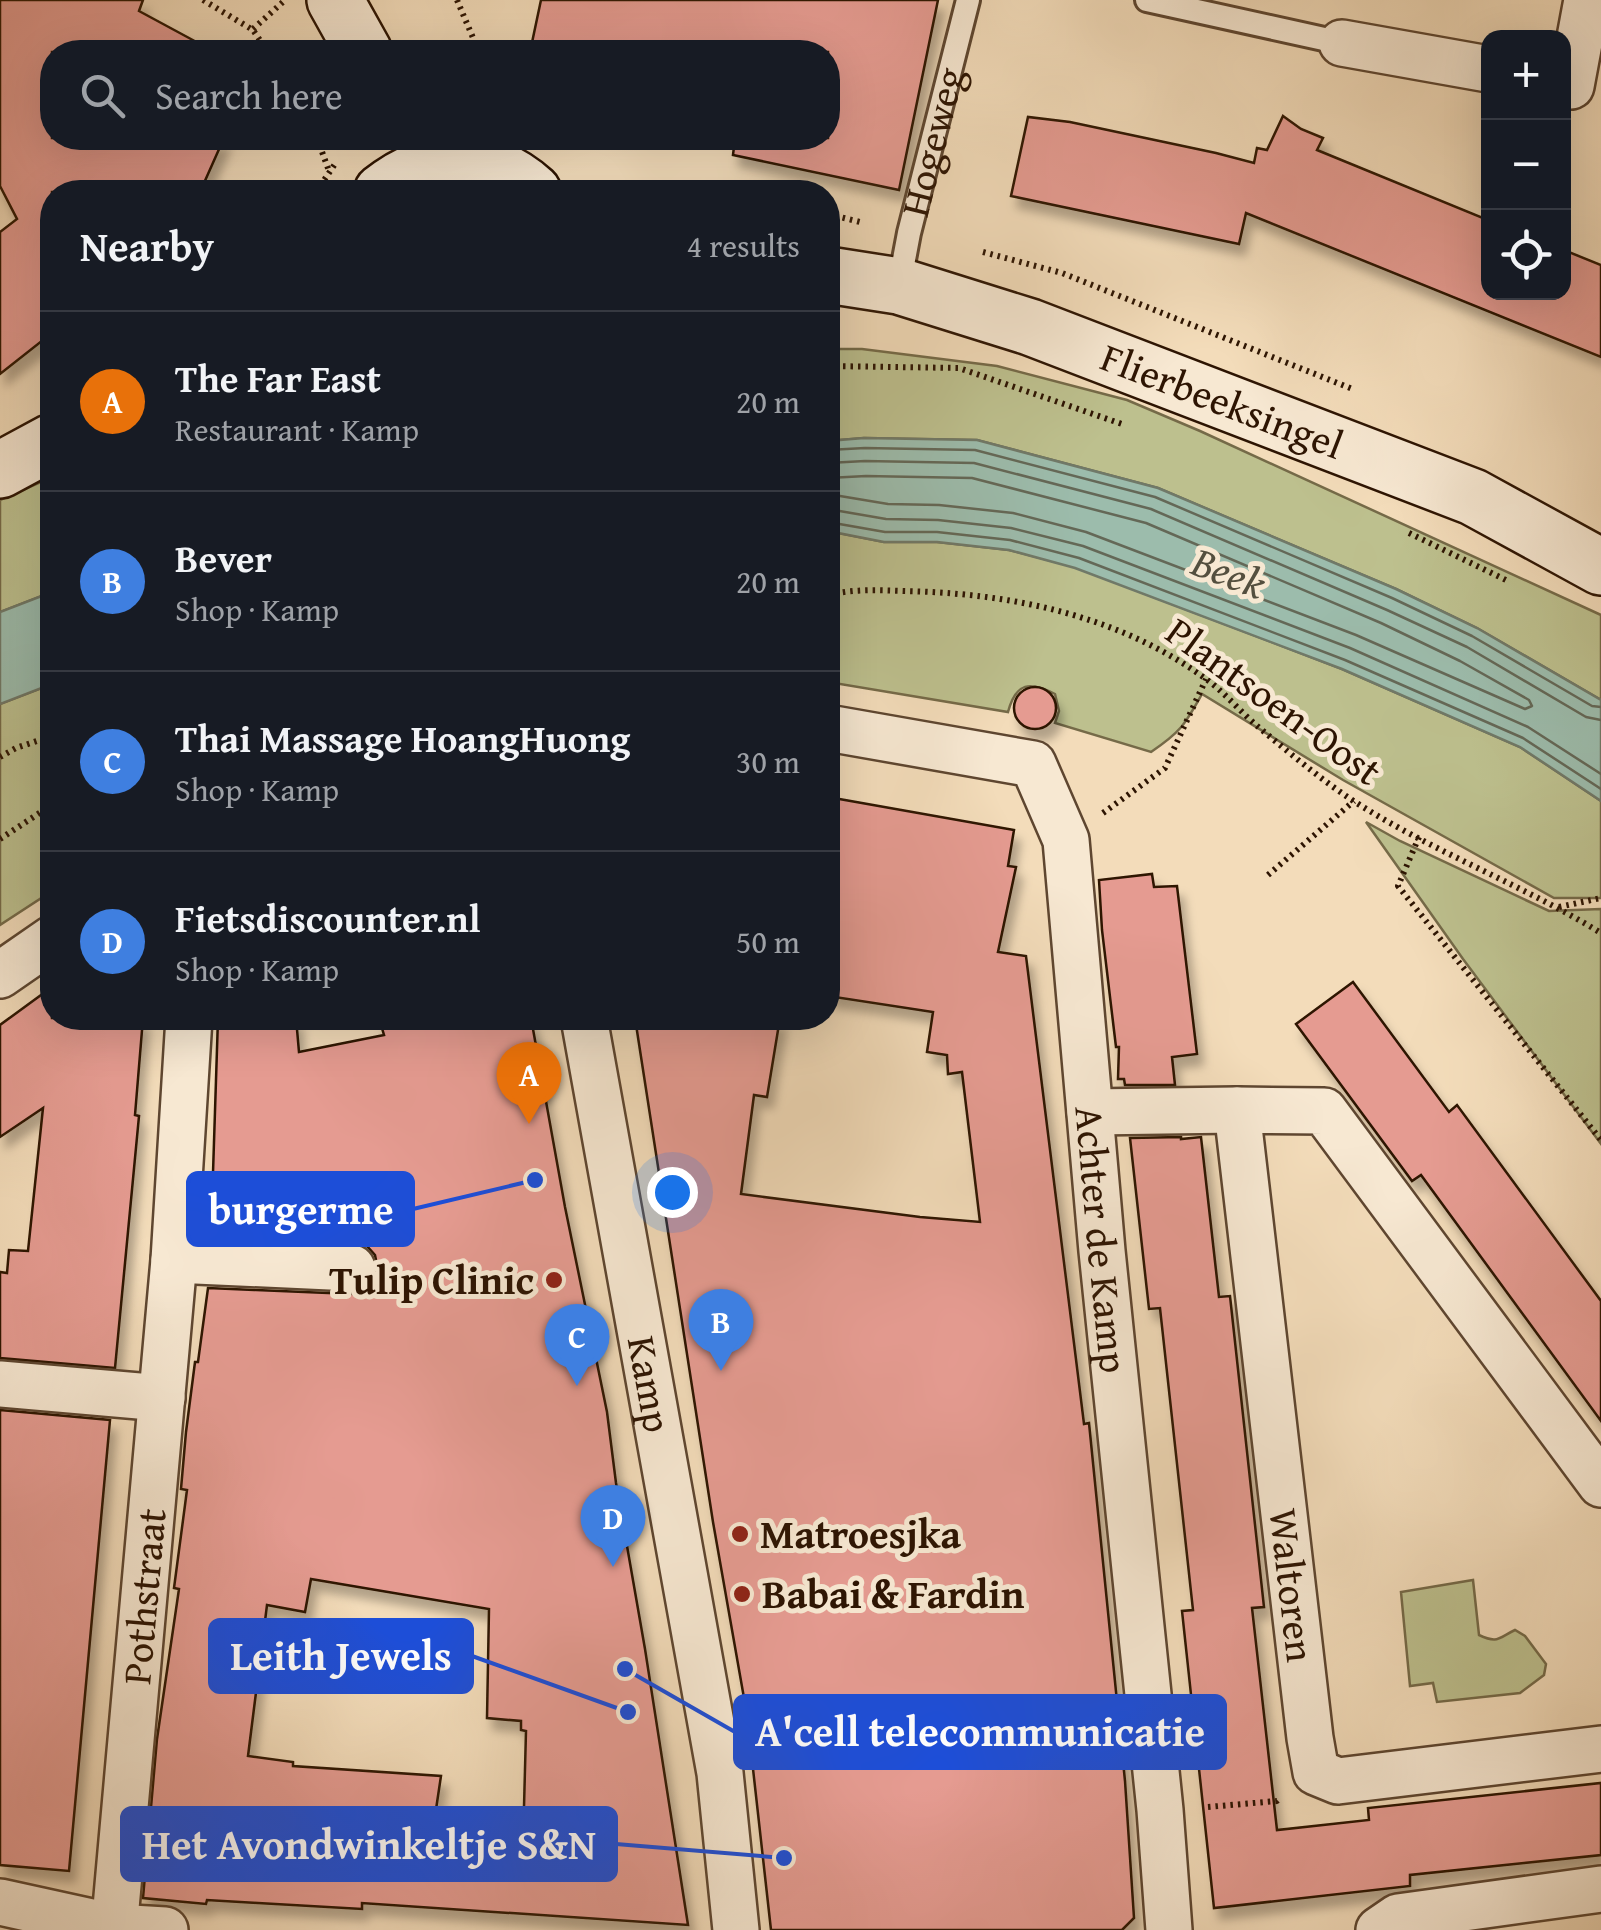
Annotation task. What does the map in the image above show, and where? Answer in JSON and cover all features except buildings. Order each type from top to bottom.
[{"type":"street","points":[[335,0],[357,40]]},
{"type":"street","points":[[1578,87],[1588,0]]},
{"type":"street","points":[[1342,42],[1481,68]]},
{"type":"street","points":[[403,166],[460,161],[492,167],[518,180]]},
{"type":"street","name":"Flierbeeksingel","points":[[840,277],[900,286],[1030,327],[1473,497],[1601,567]]},
{"type":"street","points":[[0,470],[40,448]]},
{"type":"street","name":"Achter de Kamp","points":[[840,730],[1033,764],[1066,840],[1169,1930]]},
{"type":"street","points":[[0,974],[40,946]]},
{"type":"street","name":"Pothstraat","points":[[114,1928],[174,1260],[188,1030]]},
{"type":"street","name":"Kamp","points":[[586,1030],[720,1773],[736,1930]]},
{"type":"street","name":"Waltoren","points":[[1237,1110],[1316,1772]]},
{"type":"street","points":[[1090,1112],[1324,1111],[1601,1484]]},
{"type":"street","points":[[174,1260],[352,1268]]},
{"type":"street","points":[[0,1384],[162,1398]]},
{"type":"street","points":[[1316,1772],[1338,1780],[1601,1748]]},
{"type":"street","points":[[1379,1930],[1398,1917],[1601,1889]]},
{"type":"street","points":[[0,1902],[114,1928],[165,1930]]},
{"type":"lane","name":"Hogeweg","points":[[900,286],[909,233],[968,0]]},
{"type":"lane","points":[[1147,0],[1342,42]]},
{"type":"path","points":[[203,0],[252,30],[259,40]]},
{"type":"path","points":[[252,30],[285,0]]},
{"type":"path","points":[[457,0],[474,40]]},
{"type":"path","points":[[321,150],[329,171],[323,180]]},
{"type":"path","name":"Flierbeeksingel","points":[[840,366],[958,368],[1122,424]]},
{"type":"path","points":[[1409,534],[1514,584]]},
{"type":"path","name":"Plantsoen-Oost","points":[[840,592],[948,592],[1072,613],[1136,636],[1206,679],[1258,726],[1354,801],[1601,933]]},
{"type":"path","points":[[1066,840],[1165,768],[1206,679]]},
{"type":"path","points":[[0,757],[40,740]]},
{"type":"path","points":[[1268,875],[1354,801]]},
{"type":"path","points":[[0,838],[40,813]]},
{"type":"path","points":[[1419,838],[1398,886],[1601,1140]]},
{"type":"path","points":[[1559,908],[1601,898]]},
{"type":"path","points":[[1206,1808],[1276,1802],[1316,1772]]},
{"type":"green space","points":[[840,349],[997,366],[1127,400],[1601,615],[1601,700],[1477,628],[1396,589],[1158,488],[977,440],[840,440]]},
{"type":"green space","points":[[40,482],[40,597],[0,612],[0,500]]},
{"type":"green space","points":[[840,533],[884,542],[937,542],[1009,550],[1075,567],[1342,669],[1520,747],[1601,801],[1601,898],[1554,898],[1343,780],[1202,694],[1182,726],[1151,752],[1055,723],[1059,711],[1055,694],[1038,687],[1020,690],[1008,712],[840,684]]},
{"type":"green space","points":[[40,689],[40,899],[0,925],[0,704]]},
{"type":"green space","points":[[1366,822],[1549,911],[1601,909],[1601,1144],[1463,959]]},
{"type":"green space","points":[[1473,1580],[1479,1635],[1494,1639],[1515,1630],[1525,1636],[1546,1664],[1544,1675],[1520,1693],[1437,1702],[1433,1683],[1410,1686],[1401,1592]]},
{"type":"water","name":"Beek","points":[[840,440],[977,440],[1158,488],[1396,589],[1477,628],[1601,700],[1601,801],[1520,747],[1342,669],[1075,568],[1009,550],[937,542],[884,542],[840,533]]},
{"type":"water","points":[[40,597],[40,689],[0,704],[0,612]]},
{"type":"place","name":"The Far East","points":[[529,1124]]},
{"type":"place","name":"burgerme","points":[[535,1180]]},
{"type":"place","name":"Tulip Clinic","points":[[554,1280]]},
{"type":"place","name":"Bever","points":[[721,1371]]},
{"type":"place","name":"Thai Massage HoangHuong","points":[[577,1386]]},
{"type":"place","name":"Matroesjka","points":[[740,1534]]},
{"type":"place","name":"Fietsdiscounter.nl","points":[[613,1567]]},
{"type":"place","name":"Babai & Fardin","points":[[742,1594]]},
{"type":"place","name":"A'cell telecommunicatie","points":[[625,1669]]},
{"type":"place","name":"Leith Jewels","points":[[628,1712]]},
{"type":"place","name":"Het Avondwinkeltje S&N","points":[[784,1858]]}]
